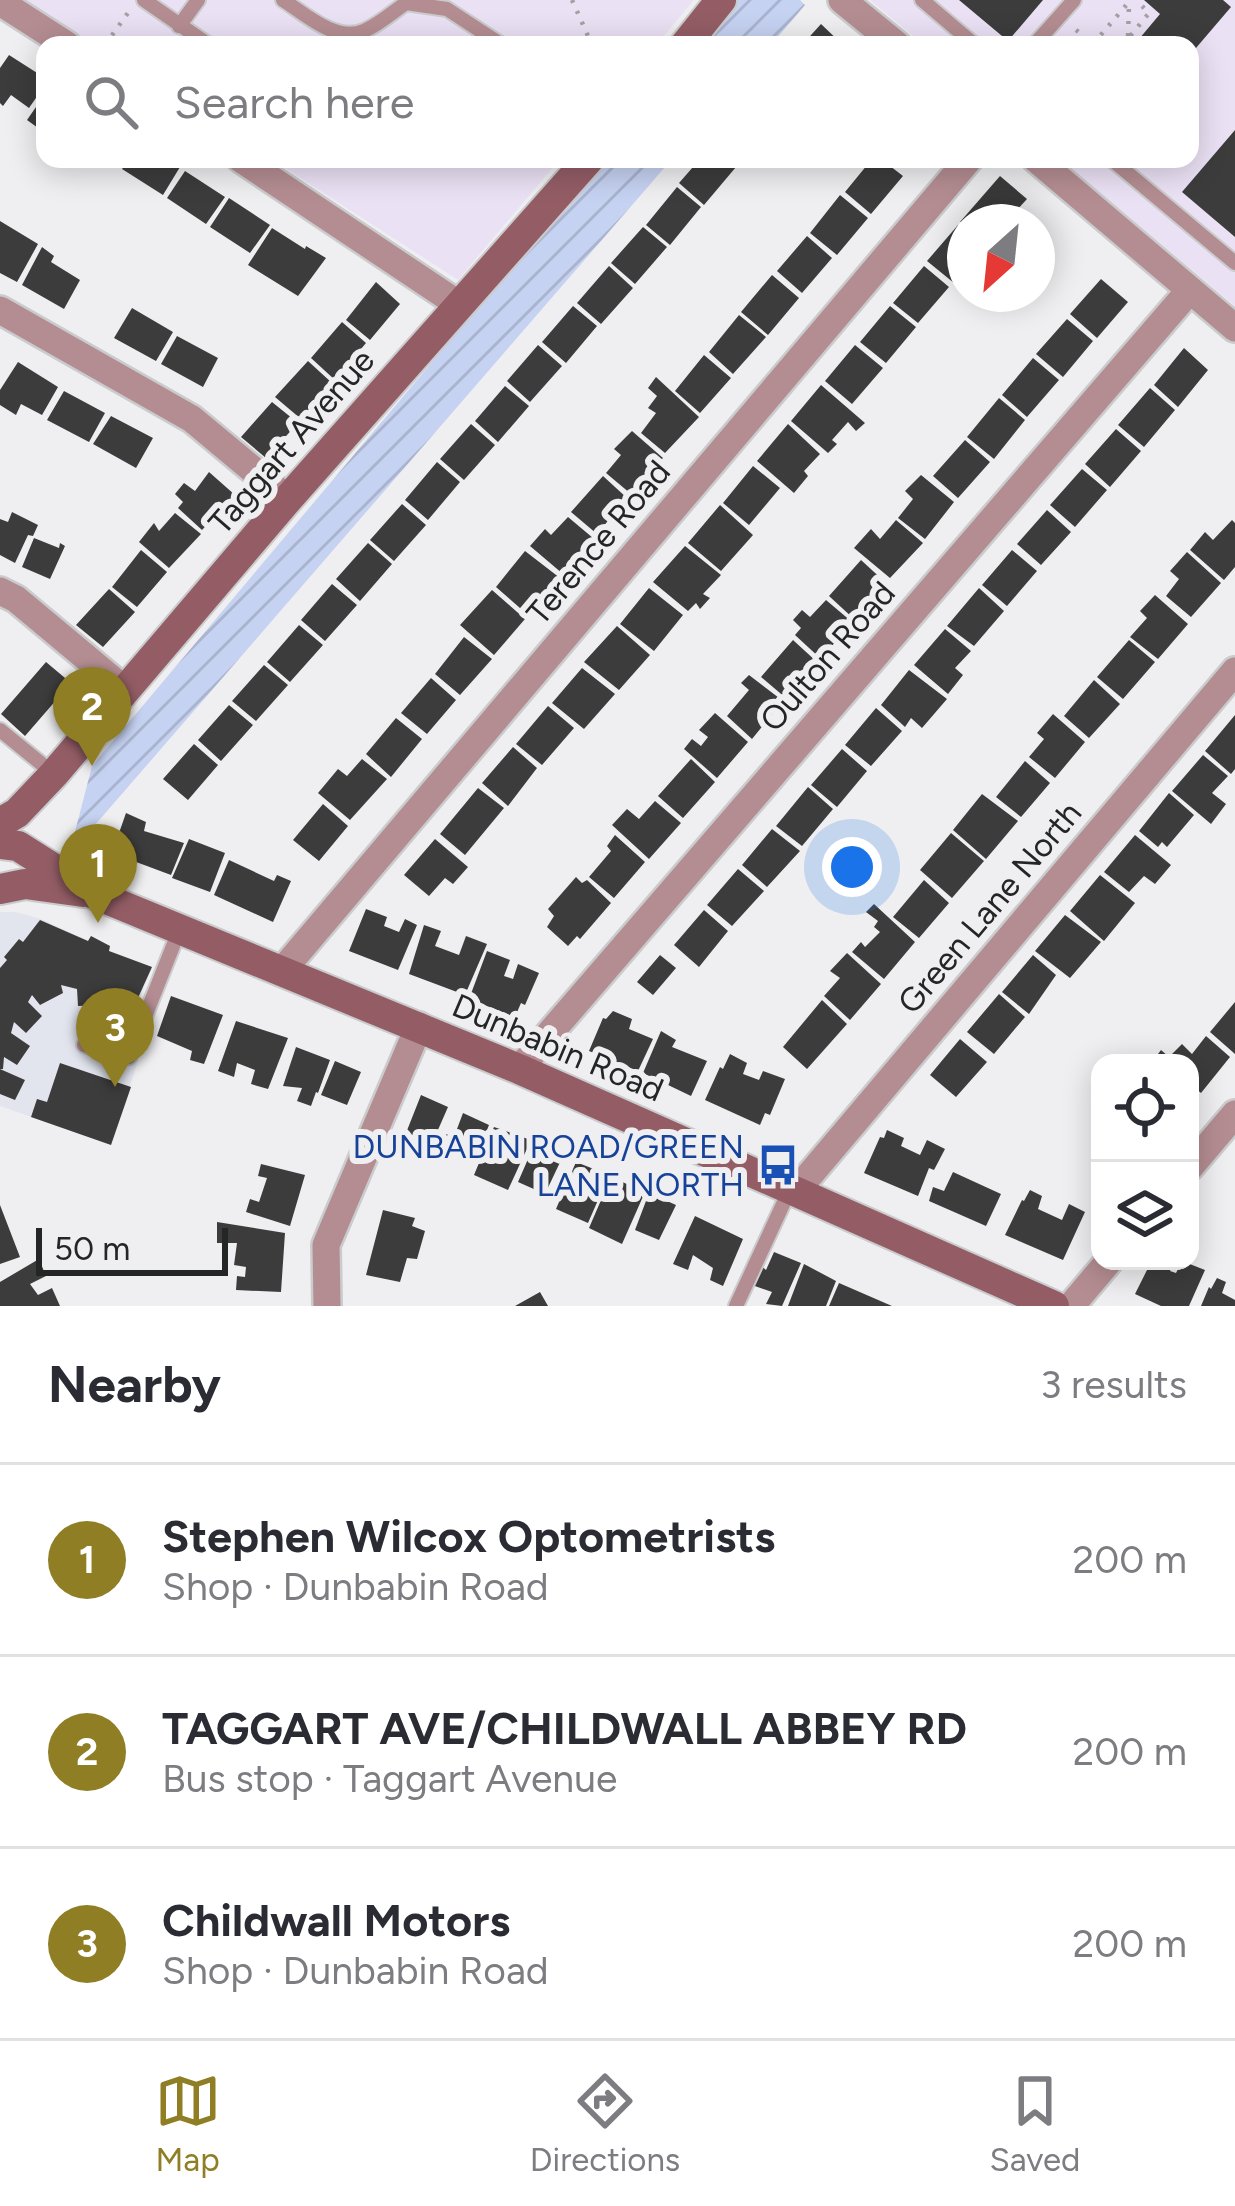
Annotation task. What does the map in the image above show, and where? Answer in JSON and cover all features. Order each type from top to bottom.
[{"type":"street","points":[[692,36],[722,0]]},
{"type":"street","points":[[842,0],[887,36]]},
{"type":"street","points":[[0,2],[53,36]]},
{"type":"street","points":[[254,168],[458,304]]},
{"type":"street","name":"Taggart Avenue","points":[[4,845],[54,774],[125,690],[581,168]]},
{"type":"street","name":"Terence Road","points":[[282,971],[961,168]]},
{"type":"street","points":[[1047,168],[1235,328]]},
{"type":"street","name":"Oulton Road","points":[[519,1069],[1190,290]]},
{"type":"street","points":[[0,310],[192,419],[288,499]]},
{"type":"street","points":[[0,591],[16,599],[125,690]]},
{"type":"street","name":"Green Lane North","points":[[794,1189],[1235,670]]},
{"type":"street","name":"Dunbabin Road","points":[[4,845],[94,894],[419,1026],[1054,1306]]},
{"type":"street","name":"Dunbabin Road","points":[[0,890],[25,884],[94,894]]},
{"type":"street","points":[[327,1306],[326,1245],[419,1026]]},
{"type":"street","points":[[1194,1162],[1235,1114]]},
{"type":"street","points":[[1071,1306],[1101,1270]]},
{"type":"lane","points":[[141,0],[195,36]]},
{"type":"lane","points":[[179,26],[198,0]]},
{"type":"lane","points":[[283,0],[332,31],[347,34],[361,33],[406,3],[447,9],[488,36]]},
{"type":"lane","points":[[922,0],[964,36]]},
{"type":"lane","points":[[1042,36],[1075,0]]},
{"type":"lane","points":[[1122,168],[1235,263]]},
{"type":"lane","points":[[0,730],[54,774]]},
{"type":"lane","points":[[84,1045],[129,1057],[179,931]]},
{"type":"lane","points":[[736,1306],[794,1189]]},
{"type":"path","points":[[112,36],[141,0]]},
{"type":"path","points":[[572,0],[588,36]]},
{"type":"path","points":[[1131,36],[1149,13],[1132,0]]},
{"type":"path","points":[[1127,36],[1132,0]]},
{"type":"path","points":[[1101,36],[1132,0]]},
{"type":"path","points":[[1059,17],[1084,36]]},
{"type":"shaded area","points":[[24,0],[694,0],[664,36],[80,36]]},
{"type":"shaded area","points":[[737,0],[800,0],[805,5],[779,36],[707,36]]},
{"type":"shaded area","points":[[870,0],[1235,0],[1235,306],[1071,168],[1199,168],[1199,36],[913,36]]},
{"type":"shaded area","points":[[285,168],[552,168],[458,280]]},
{"type":"shaded area","points":[[595,168],[664,168],[69,855],[92,766]]},
{"type":"shaded area","points":[[0,912],[41,919],[88,941],[91,936],[110,946],[109,951],[152,967],[123,1039],[140,1054],[111,1145],[0,1106]]},
{"type":"building","points":[[959,0],[1043,0],[1012,36],[1002,36]]},
{"type":"building","points":[[1144,0],[1223,0],[1231,7],[1199,44],[1199,36],[1142,36],[1160,14]]},
{"type":"building","points":[[821,24],[834,36],[810,36]]},
{"type":"building","points":[[9,55],[36,72],[36,98],[29,108],[11,95],[3,106],[0,103],[0,68]]},
{"type":"building","points":[[1235,130],[1235,237],[1182,192]]},
{"type":"building","points":[[123,168],[179,168],[163,195]]},
{"type":"building","points":[[692,168],[735,168],[704,205],[679,183]]},
{"type":"building","points":[[865,168],[893,168],[903,176],[871,214],[845,192]]},
{"type":"building","points":[[185,171],[225,197],[206,224],[167,198]]},
{"type":"building","points":[[1000,176],[1027,199],[1022,204],[976,204]]},
{"type":"building","points":[[677,187],[701,207],[670,245],[646,225]]},
{"type":"building","points":[[840,195],[868,218],[837,255],[810,233]]},
{"type":"building","points":[[229,198],[270,225],[250,253],[210,227]]},
{"type":"building","points":[[0,221],[38,244],[17,282],[0,273]]},
{"type":"building","points":[[643,227],[667,247],[635,284],[611,263]]},
{"type":"building","points":[[272,228],[326,258],[298,296],[248,265]]},
{"type":"building","points":[[807,236],[832,258],[802,293],[777,271]]},
{"type":"building","points":[[947,238],[947,277],[927,261]]},
{"type":"building","points":[[42,247],[54,256],[51,262],[80,280],[64,309],[22,285]]},
{"type":"building","points":[[609,266],[633,288],[601,324],[577,303]]},
{"type":"building","points":[[924,266],[947,285],[918,323],[893,303]]},
{"type":"building","points":[[772,275],[799,298],[768,335],[741,312]]},
{"type":"building","points":[[1101,279],[1128,302],[1097,338],[1070,314]]},
{"type":"building","points":[[376,282],[400,304],[370,340],[346,320]]},
{"type":"building","points":[[573,306],[597,326],[566,363],[542,342]]},
{"type":"building","points":[[890,306],[916,327],[886,363],[860,342]]},
{"type":"building","points":[[132,308],[173,332],[156,361],[114,338]]},
{"type":"building","points":[[739,315],[766,337],[733,374],[709,352]]},
{"type":"building","points":[[1067,319],[1093,341],[1063,377],[1036,354]]},
{"type":"building","points":[[342,322],[366,343],[335,380],[311,358]]},
{"type":"building","points":[[177,336],[218,358],[203,387],[161,364]]},
{"type":"building","points":[[538,345],[562,366],[530,402],[507,381]]},
{"type":"building","points":[[855,345],[883,368],[852,404],[825,381]]},
{"type":"building","points":[[1184,348],[1208,370],[1178,407],[1154,385]]},
{"type":"building","points":[[704,355],[731,378],[700,413],[675,391]]},
{"type":"building","points":[[1033,358],[1059,380],[1027,417],[1002,395]]},
{"type":"building","points":[[308,361],[332,383],[301,419],[275,397]]},
{"type":"building","points":[[18,362],[58,387],[42,415],[21,404],[16,415],[0,405],[0,390]]},
{"type":"building","points":[[656,377],[699,417],[665,453],[641,433],[656,413],[648,408],[657,396],[648,388]]},
{"type":"building","points":[[821,385],[865,423],[856,431],[848,422],[832,440],[837,444],[828,453],[791,421]]},
{"type":"building","points":[[505,386],[529,406],[498,442],[475,421]]},
{"type":"building","points":[[1150,388],[1175,410],[1144,447],[1118,425]]},
{"type":"building","points":[[64,391],[105,413],[89,442],[47,420]]},
{"type":"building","points":[[999,398],[1025,420],[994,459],[967,437]]},
{"type":"building","points":[[272,402],[298,423],[266,458],[241,437]]},
{"type":"building","points":[[111,416],[153,438],[136,468],[93,444]]},
{"type":"building","points":[[471,424],[495,445],[464,480],[440,459]]},
{"type":"building","points":[[788,424],[820,454],[804,471],[808,476],[794,493],[757,461]]},
{"type":"building","points":[[1116,429],[1141,451],[1110,487],[1085,464]]},
{"type":"building","points":[[632,431],[663,458],[631,494],[606,473],[621,455],[614,449]]},
{"type":"building","points":[[965,440],[990,462],[958,498],[933,476]]},
{"type":"building","points":[[437,462],[460,482],[428,520],[405,500]]},
{"type":"building","points":[[753,466],[780,488],[749,525],[723,503]]},
{"type":"building","points":[[1082,469],[1107,490],[1075,527],[1050,505]]},
{"type":"building","points":[[209,472],[235,495],[202,530],[178,508],[183,502],[175,494],[184,483],[195,491]]},
{"type":"building","points":[[921,475],[954,502],[925,539],[898,518],[913,499],[905,491]]},
{"type":"building","points":[[603,476],[627,498],[597,534],[571,512]]},
{"type":"building","points":[[402,504],[426,525],[394,561],[370,540]]},
{"type":"building","points":[[720,505],[753,535],[721,571],[688,543]]},
{"type":"building","points":[[1047,510],[1071,532],[1041,565],[1017,544]]},
{"type":"building","points":[[12,512],[38,525],[15,563],[0,555],[0,519],[8,522]]},
{"type":"building","points":[[175,513],[201,534],[169,568],[139,542],[154,523],[159,531]]},
{"type":"building","points":[[568,517],[593,538],[563,574],[530,546],[545,529],[551,535]]},
{"type":"building","points":[[896,520],[923,543],[890,578],[854,548],[871,529],[880,539]]},
{"type":"building","points":[[1232,520],[1235,567],[1224,580],[1190,550],[1205,532],[1213,540]]},
{"type":"building","points":[[34,538],[65,546],[50,579],[22,567]]},
{"type":"building","points":[[368,543],[392,564],[360,601],[336,579]]},
{"type":"building","points":[[685,546],[721,575],[703,594],[710,598],[700,609],[696,603],[688,611],[653,582]]},
{"type":"building","points":[[141,550],[167,572],[137,607],[112,587]]},
{"type":"building","points":[[1012,550],[1037,571],[1007,606],[982,585]]},
{"type":"building","points":[[525,551],[560,578],[529,616],[496,587]]},
{"type":"building","points":[[1187,552],[1221,583],[1191,617],[1166,596],[1179,579],[1170,571]]},
{"type":"building","points":[[861,560],[886,583],[854,619],[829,596]]},
{"type":"building","points":[[332,584],[357,605],[325,641],[301,620]]},
{"type":"building","points":[[649,588],[683,615],[654,651],[620,624]]},
{"type":"building","points":[[979,588],[1004,611],[974,646],[947,626]]},
{"type":"building","points":[[109,589],[135,612],[103,647],[76,625]]},
{"type":"building","points":[[492,590],[525,619],[494,655],[460,625]]},
{"type":"building","points":[[1155,595],[1188,624],[1158,659],[1130,637],[1147,618],[1140,611]]},
{"type":"building","points":[[826,600],[852,622],[821,659],[795,635],[801,628],[793,620],[802,610],[810,617]]},
{"type":"building","points":[[299,625],[323,645],[290,682],[267,662]]},
{"type":"building","points":[[617,626],[650,655],[619,690],[584,662]]},
{"type":"building","points":[[945,629],[971,651],[955,668],[963,675],[948,694],[914,665]]},
{"type":"building","points":[[464,637],[492,659],[460,695],[435,674]]},
{"type":"building","points":[[793,640],[817,662],[787,699],[761,677]]},
{"type":"building","points":[[1129,640],[1155,662],[1123,699],[1097,677]]},
{"type":"building","points":[[46,662],[71,683],[25,736],[1,714]]},
{"type":"building","points":[[264,665],[288,685],[256,721],[232,701]]},
{"type":"building","points":[[582,668],[615,694],[584,729],[552,703]]},
{"type":"building","points":[[909,670],[947,699],[922,728],[911,718],[905,727],[881,705]]},
{"type":"building","points":[[749,675],[783,701],[752,739],[727,716],[749,690],[741,683]]},
{"type":"building","points":[[431,678],[456,700],[427,734],[401,713]]},
{"type":"building","points":[[1094,680],[1120,704],[1089,738],[1064,716]]},
{"type":"building","points":[[229,705],[253,725],[221,761],[198,740]]},
{"type":"building","points":[[548,706],[574,728],[542,765],[516,744]]},
{"type":"building","points":[[876,708],[902,731],[871,766],[845,745]]},
{"type":"building","points":[[715,713],[748,742],[717,778],[684,749],[692,739],[701,746],[708,737],[699,730]]},
{"type":"building","points":[[1053,714],[1085,742],[1055,778],[1029,757],[1044,739],[1037,733]]},
{"type":"building","points":[[1235,715],[1235,769],[1231,774],[1205,751]]},
{"type":"building","points":[[396,718],[422,739],[391,777],[366,754]]},
{"type":"building","points":[[194,744],[218,765],[188,800],[163,779]]},
{"type":"building","points":[[513,747],[537,768],[508,806],[482,783]]},
{"type":"building","points":[[842,749],[867,771],[837,807],[811,785]]},
{"type":"building","points":[[1203,755],[1228,776],[1212,793],[1226,804],[1211,824],[1172,791]]},
{"type":"building","points":[[362,759],[387,779],[350,820],[318,793],[338,769],[347,776]]},
{"type":"building","points":[[691,759],[715,782],[683,818],[658,796]]},
{"type":"building","points":[[1025,761],[1050,783],[1021,817],[996,797]]},
{"type":"building","points":[[808,787],[833,809],[802,846],[776,826]]},
{"type":"building","points":[[478,788],[504,808],[465,855],[440,834]]},
{"type":"building","points":[[1169,793],[1194,815],[1167,847],[1162,842],[1158,847],[1139,831]]},
{"type":"building","points":[[982,794],[1018,821],[986,859],[953,830]]},
{"type":"building","points":[[655,801],[681,823],[649,859],[612,825],[627,809],[639,819]]},
{"type":"building","points":[[323,804],[348,826],[319,861],[293,840]]},
{"type":"building","points":[[126,813],[146,822],[144,831],[184,843],[171,875],[112,853]]},
{"type":"building","points":[[772,829],[800,851],[767,887],[742,865]]},
{"type":"building","points":[[951,833],[984,861],[952,898],[920,870]]},
{"type":"building","points":[[615,835],[645,862],[614,898],[589,877],[611,851],[607,846]]},
{"type":"building","points":[[1135,835],[1171,865],[1155,884],[1144,876],[1129,892],[1104,872]]},
{"type":"building","points":[[189,839],[225,853],[210,892],[172,878]]},
{"type":"building","points":[[435,839],[468,867],[453,884],[445,878],[429,896],[404,875]]},
{"type":"building","points":[[229,860],[274,881],[277,875],[291,881],[273,922],[214,895]]},
{"type":"building","points":[[738,869],[764,891],[732,926],[707,905]]},
{"type":"building","points":[[1100,875],[1135,903],[1104,941],[1070,911]]},
{"type":"building","points":[[576,877],[582,883],[587,880],[611,903],[568,946],[547,927],[554,916],[548,909]]},
{"type":"building","points":[[924,880],[949,903],[919,938],[893,917]]},
{"type":"building","points":[[874,904],[915,942],[884,979],[852,952],[880,932],[874,927],[878,921],[866,912]]},
{"type":"building","points":[[366,909],[387,917],[384,926],[399,932],[405,919],[417,925],[398,970],[349,951]]},
{"type":"building","points":[[704,910],[728,931],[699,967],[674,945]]},
{"type":"building","points":[[1065,915],[1101,942],[1070,978],[1035,951]]},
{"type":"building","points":[[40,920],[88,941],[91,936],[110,946],[109,951],[152,967],[128,1020],[118,1018],[113,1038],[101,1036],[104,1005],[78,1006],[77,989],[61,985],[63,993],[40,1005],[32,995],[28,1002],[42,1016],[26,1033],[14,1022],[11,1033],[30,1046],[17,1065],[4,1057],[0,1069],[0,968],[19,939],[23,942]]},
{"type":"building","points":[[424,925],[441,931],[435,946],[459,955],[466,936],[487,944],[465,995],[409,974]]},
{"type":"building","points":[[487,951],[510,960],[504,976],[513,979],[518,964],[539,973],[515,1017],[469,999]]},
{"type":"building","points":[[847,953],[881,984],[850,1020],[824,996],[840,978],[830,971]]},
{"type":"building","points":[[660,955],[676,968],[653,995],[637,982]]},
{"type":"building","points":[[1033,955],[1056,975],[1029,1014],[1002,992]]},
{"type":"building","points":[[999,994],[1025,1017],[994,1054],[967,1032]]},
{"type":"building","points":[[171,996],[223,1015],[204,1064],[190,1060],[192,1051],[157,1036]]},
{"type":"building","points":[[822,1000],[847,1024],[807,1069],[783,1047]]},
{"type":"building","points":[[1235,1002],[1235,1054],[1210,1032]]},
{"type":"building","points":[[613,1011],[632,1019],[629,1029],[653,1039],[638,1071],[589,1051],[603,1018]]},
{"type":"building","points":[[236,1021],[288,1038],[268,1089],[251,1084],[255,1070],[237,1063],[234,1077],[218,1071]]},
{"type":"building","points":[[661,1031],[676,1040],[672,1047],[707,1061],[691,1096],[643,1073]]},
{"type":"building","points":[[1206,1036],[1230,1057],[1201,1093],[1199,1054],[1192,1054]]},
{"type":"building","points":[[960,1039],[987,1062],[956,1097],[930,1075]]},
{"type":"building","points":[[1182,1044],[1192,1054],[1172,1054]]},
{"type":"building","points":[[296,1047],[330,1060],[311,1106],[297,1101],[302,1088],[283,1086]]},
{"type":"building","points":[[730,1054],[747,1063],[743,1074],[759,1080],[763,1071],[785,1079],[770,1115],[765,1113],[760,1125],[705,1100]]},
{"type":"building","points":[[335,1061],[361,1072],[347,1105],[321,1095]]},
{"type":"building","points":[[60,1063],[131,1087],[111,1145],[31,1117],[37,1099],[47,1102]]},
{"type":"building","points":[[0,1069],[25,1080],[15,1100],[0,1094]]},
{"type":"building","points":[[421,1095],[448,1107],[427,1155],[416,1151],[420,1138],[406,1133]]},
{"type":"building","points":[[463,1113],[489,1125],[475,1160],[440,1147],[446,1134],[454,1137]]},
{"type":"building","points":[[494,1127],[531,1140],[508,1190],[474,1175]]},
{"type":"building","points":[[887,1130],[904,1138],[901,1146],[920,1155],[927,1140],[945,1149],[934,1170],[929,1168],[918,1196],[864,1173]]},
{"type":"building","points":[[535,1143],[563,1156],[545,1194],[518,1182]]},
{"type":"building","points":[[576,1162],[609,1175],[588,1223],[556,1209]]},
{"type":"building","points":[[261,1164],[305,1175],[290,1226],[246,1212],[250,1199],[259,1202],[267,1178],[258,1176]]},
{"type":"building","points":[[953,1172],[1001,1194],[986,1226],[929,1201],[933,1187],[944,1191]]},
{"type":"building","points":[[611,1177],[645,1192],[622,1244],[589,1228]]},
{"type":"building","points":[[1030,1190],[1042,1196],[1038,1209],[1062,1220],[1069,1204],[1085,1212],[1063,1260],[1005,1235]]},
{"type":"building","points":[[649,1193],[676,1205],[659,1240],[635,1230]]},
{"type":"building","points":[[0,1205],[20,1257],[0,1264]]},
{"type":"building","points":[[383,1210],[415,1218],[412,1226],[425,1231],[417,1259],[407,1258],[400,1282],[366,1275]]},
{"type":"building","points":[[695,1216],[743,1239],[723,1286],[710,1280],[713,1268],[693,1255],[688,1270],[673,1264]]},
{"type":"building","points":[[217,1222],[285,1233],[281,1292],[236,1290],[237,1276],[245,1277],[246,1267],[234,1265],[237,1243],[217,1243]]},
{"type":"building","points":[[774,1252],[801,1263],[782,1306],[766,1304],[772,1292],[749,1284],[758,1263],[766,1270]]},
{"type":"building","points":[[39,1259],[46,1276],[30,1284],[38,1295],[52,1288],[60,1306],[0,1306],[0,1282]]},
{"type":"building","points":[[804,1264],[836,1281],[826,1306],[788,1306]]},
{"type":"building","points":[[1147,1270],[1205,1270],[1189,1306],[1161,1306],[1135,1294]]},
{"type":"building","points":[[1217,1278],[1226,1282],[1222,1293],[1235,1300],[1235,1306],[1201,1306]]},
{"type":"building","points":[[839,1283],[892,1306],[829,1306]]},
{"type":"building","points":[[540,1292],[548,1306],[515,1306]]},
{"type":"place","name":"TAGGART AVE/CHILDWALL ABBEY RD","points":[[92,766]]},
{"type":"place","name":"Stephen Wilcox Optometrists","points":[[98,923]]},
{"type":"place","name":"Childwall Motors","points":[[115,1087]]},
{"type":"place","name":"DUNBABIN ROAD/GREEN LANE NORTH","points":[[778,1165]]}]
